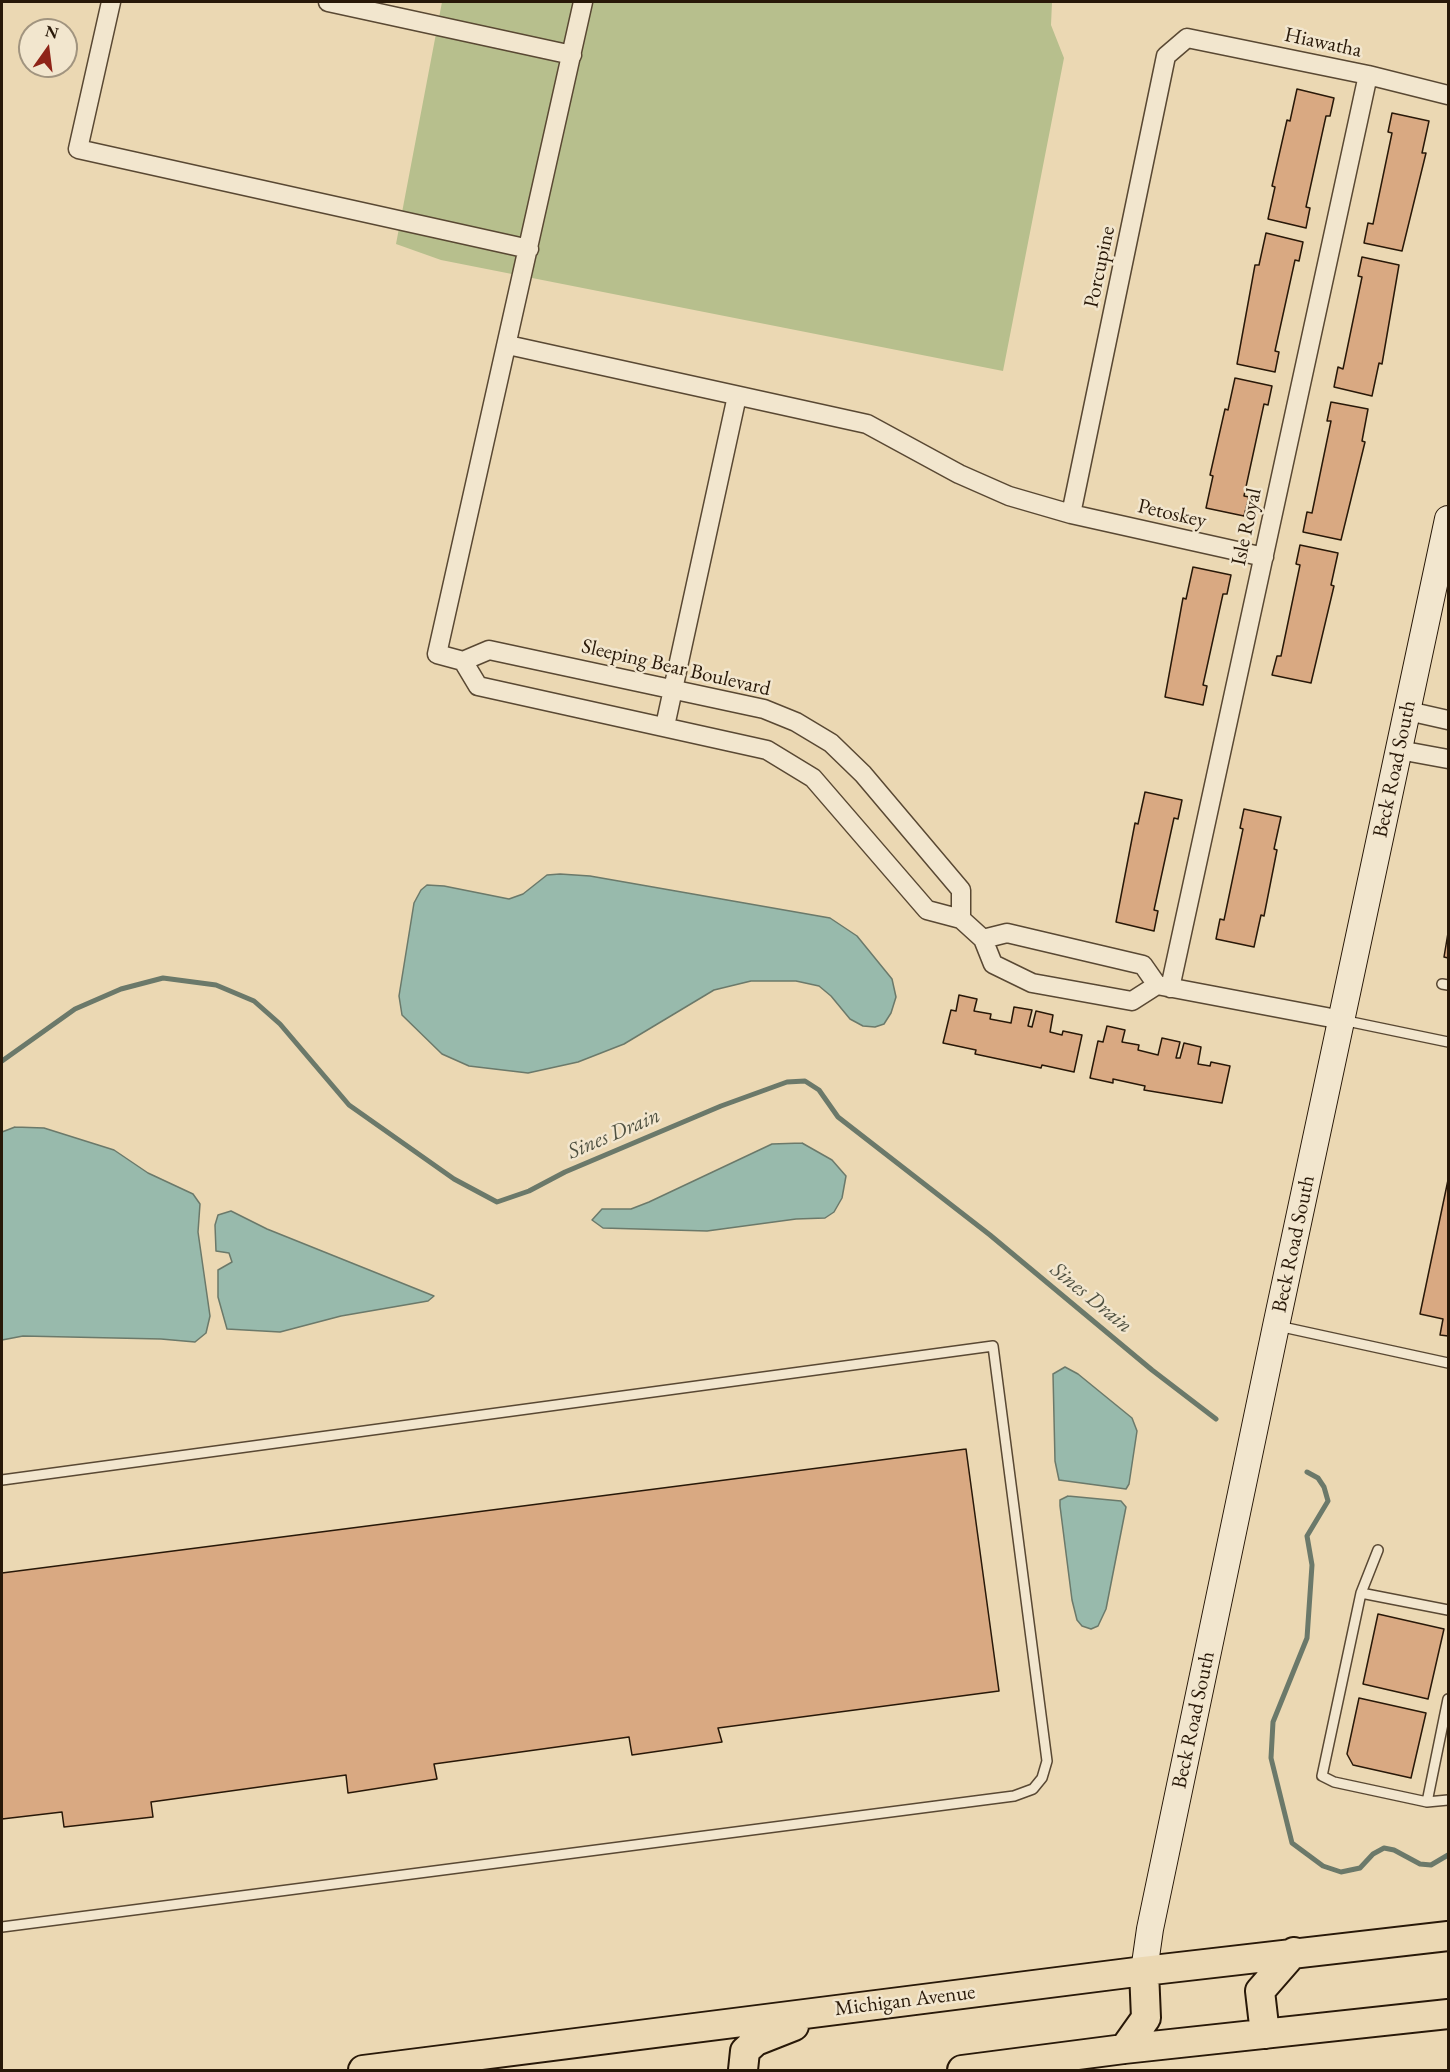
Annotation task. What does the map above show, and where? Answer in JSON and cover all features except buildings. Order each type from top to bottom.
[{"type":"main road","name":"Beck Road South","points":[[1144,1971],[1150,1929],[1276,1326],[1449,519]]},
{"type":"main road","name":"Michigan Avenue","points":[[363,2070],[1294,1952],[1449,1936]]},
{"type":"main road","points":[[1265,2034],[1260,1991],[1294,1952]]},
{"type":"main road","points":[[1124,2049],[1146,2018],[1144,1971]]},
{"type":"main road","points":[[743,2070],[745,2051],[756,2041],[832,2010]]},
{"type":"main road","points":[[962,2070],[1083,2059],[1124,2049],[1449,2014]]},
{"type":"street","points":[[111,2],[78,149],[529,249]]},
{"type":"street","points":[[328,2],[572,55]]},
{"type":"street","points":[[584,2],[437,654],[463,661],[478,686],[767,750],[791,763],[813,778],[927,910],[961,919],[983,939],[993,964],[1032,983],[1132,1001],[1164,986]]},
{"type":"street","name":"Hiawatha","points":[[1187,38],[1368,75],[1449,95]]},
{"type":"street","name":"Porcupine","points":[[1071,514],[1166,56],[1187,38]]},
{"type":"street","name":"Isle Royal","points":[[1164,986],[1264,557],[1368,75]]},
{"type":"street","name":"Petoskey","points":[[508,345],[867,424],[959,474],[1009,496],[1071,514],[1264,557]]},
{"type":"street","points":[[665,726],[737,396]]},
{"type":"street","name":"Sleeping Bear Boulevard","points":[[463,661],[489,650],[764,709],[796,722],[831,743],[862,774],[961,890],[961,919]]},
{"type":"street","points":[[1408,711],[1449,720]]},
{"type":"street","points":[[1399,750],[1449,759]]},
{"type":"street","points":[[983,939],[1007,933],[1143,965],[1164,986],[1342,1020]]},
{"type":"lane","points":[[1342,1020],[1449,1042]]},
{"type":"lane","points":[[1276,1326],[1449,1363]]},
{"type":"lane","points":[[2,1480],[993,1346],[1047,1761],[1042,1778],[1034,1789],[1014,1796],[2,1927]]},
{"type":"lane","points":[[1378,1550],[1361,1593],[1322,1776],[1334,1782],[1427,1802],[1449,1800]]},
{"type":"lane","points":[[1361,1593],[1449,1610]]},
{"type":"lane","points":[[1427,1802],[1449,1700]]},
{"type":"green space","points":[[442,2],[1052,2],[1051,25],[1064,58],[1003,371],[441,260],[396,244]]},
{"type":"shaded area","points":[[547,875],[590,876],[830,918],[857,936],[892,979],[896,997],[891,1013],[884,1024],[875,1027],[863,1026],[850,1019],[831,996],[819,986],[796,981],[751,981],[714,990],[624,1044],[578,1062],[528,1073],[469,1066],[442,1054],[402,1015],[399,996],[414,903],[421,890],[427,885],[444,886],[509,899],[523,894]]},
{"type":"shaded area","points":[[15,1127],[44,1128],[114,1150],[148,1173],[193,1194],[200,1204],[198,1232],[210,1316],[206,1333],[195,1342],[161,1339],[23,1336],[2,1340],[2,1132]]},
{"type":"shaded area","points":[[802,1143],[832,1160],[846,1176],[842,1198],[834,1212],[825,1218],[796,1219],[707,1231],[603,1228],[592,1220],[602,1209],[631,1209],[772,1144]]},
{"type":"shaded area","points":[[231,1211],[267,1229],[434,1296],[428,1301],[341,1316],[280,1332],[227,1329],[218,1297],[218,1270],[232,1262],[229,1253],[216,1251],[215,1225],[218,1215]]},
{"type":"shaded area","points":[[1065,1367],[1078,1374],[1132,1418],[1137,1431],[1129,1484],[1126,1489],[1059,1480],[1055,1461],[1053,1374]]},
{"type":"shaded area","points":[[1068,1496],[1121,1501],[1126,1507],[1106,1609],[1098,1626],[1091,1629],[1082,1626],[1077,1620],[1072,1600],[1060,1506],[1060,1500]]},
{"type":"waterway","name":"Sines Drain","points":[[2,1061],[75,1009],[121,989],[163,978],[216,985],[254,1001],[280,1024],[349,1105],[454,1179],[497,1202],[529,1191],[565,1172],[721,1106],[787,1082],[805,1081],[819,1090],[838,1117],[990,1235],[1152,1370],[1216,1419]]},
{"type":"waterway","name":"Sines Drain","points":[[1307,1472],[1318,1478],[1324,1487],[1328,1501],[1307,1536],[1312,1565],[1307,1638],[1273,1722],[1271,1758],[1292,1843],[1323,1866],[1341,1872],[1360,1868],[1373,1854],[1384,1848],[1394,1850],[1420,1864],[1431,1865],[1448,1855]]}]
